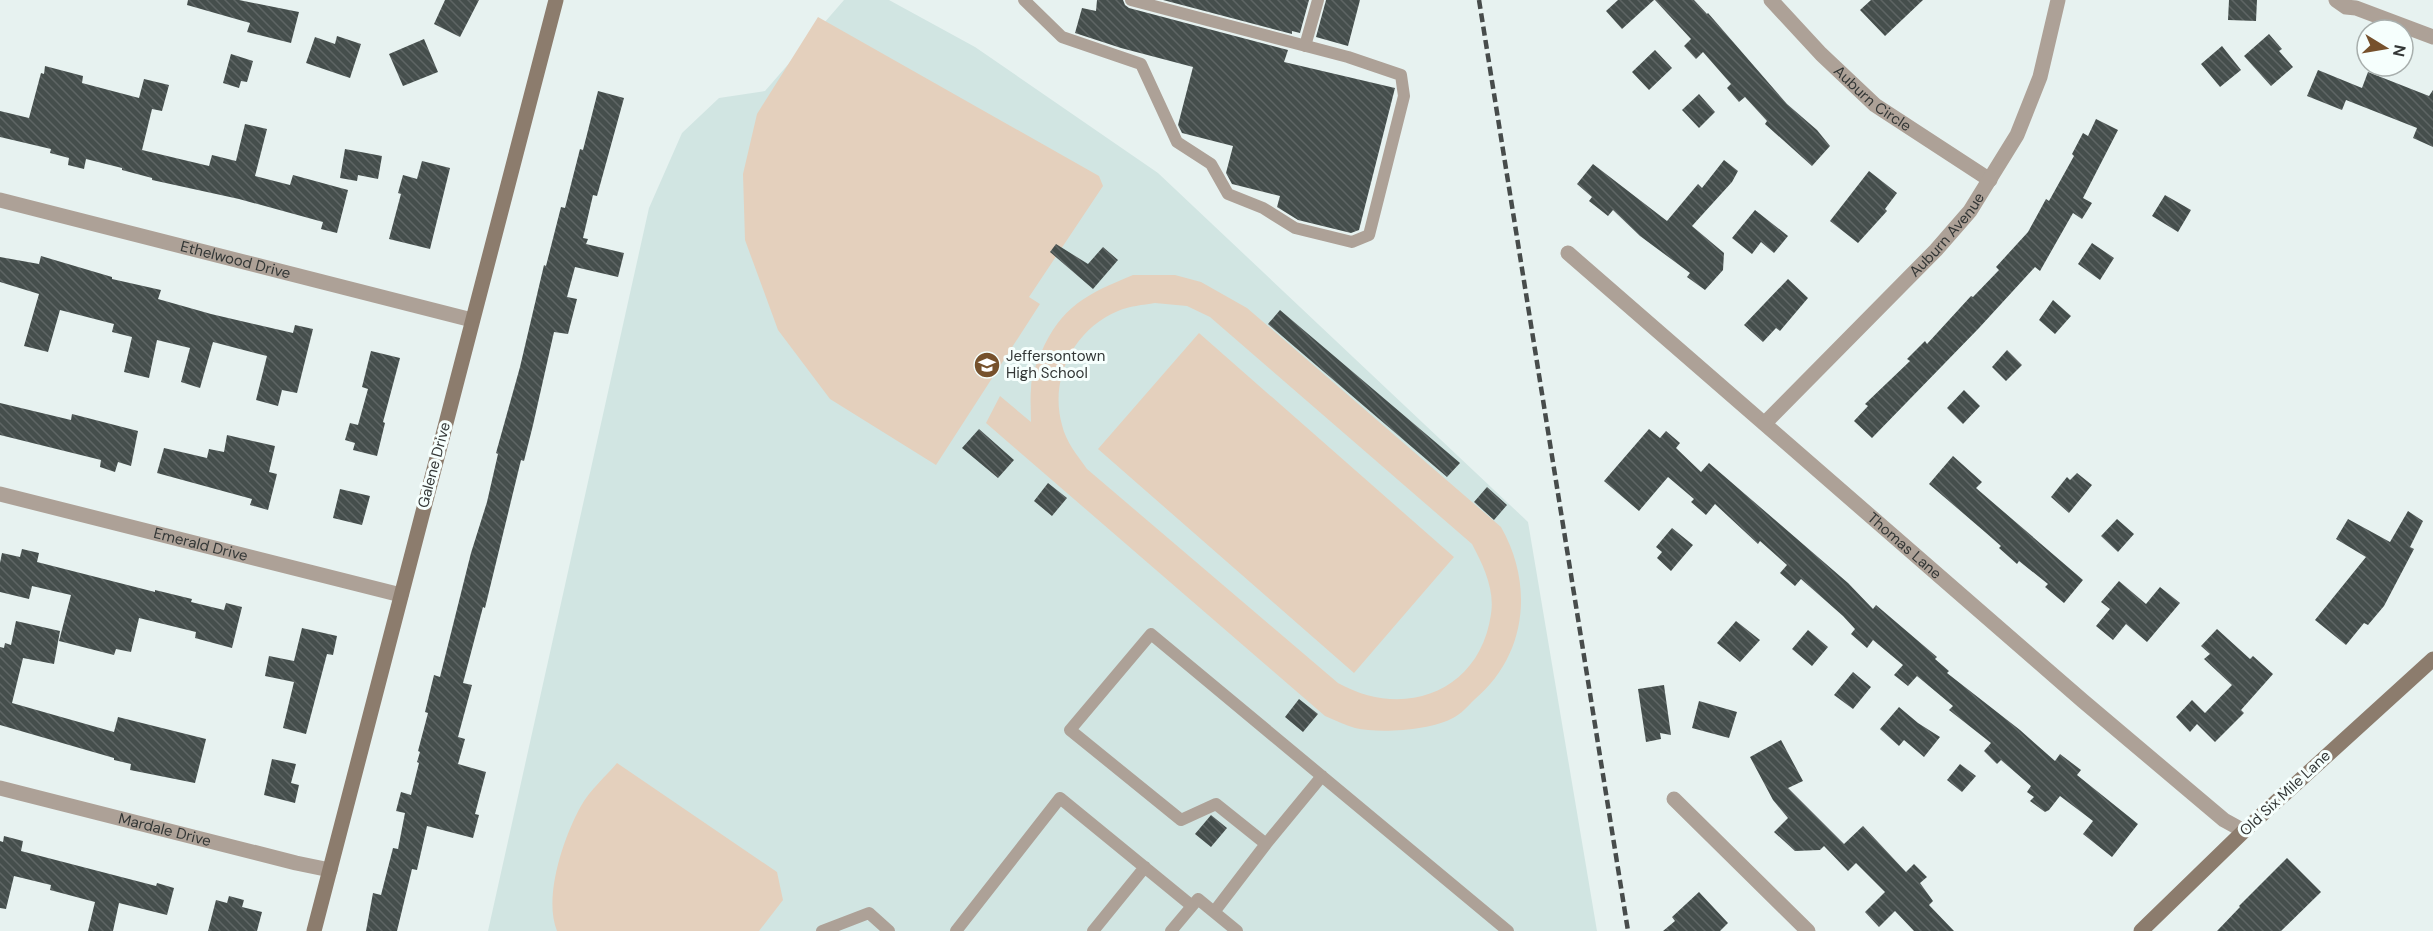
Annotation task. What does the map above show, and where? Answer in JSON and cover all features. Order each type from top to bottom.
[{"type":"street","name":"Galene Drive","points":[[314,931],[556,0]]},
{"type":"street","name":"Auburn Circle","points":[[1771,0],[1821,54],[1875,105],[1990,180]]},
{"type":"street","name":"Auburn Avenue","points":[[1765,423],[1935,250],[1970,211],[2017,135],[2040,77],[2058,0]]},
{"type":"street","points":[[2336,0],[2346,7],[2433,37]]},
{"type":"street","name":"Ethelwood Drive","points":[[0,200],[472,320]]},
{"type":"street","name":"Thomas Lane","points":[[1568,253],[2083,701],[2224,820],[2244,831]]},
{"type":"street","name":"Emerald Drive","points":[[0,494],[401,595]]},
{"type":"street","name":"Old Six Mile Lane","points":[[2141,931],[2244,831],[2433,659]]},
{"type":"street","name":"Mardale Drive","points":[[0,788],[330,870]]},
{"type":"street","points":[[1674,799],[1808,931]]},
{"type":"lane","points":[[1024,0],[1062,38],[1140,64],[1177,142],[1211,164],[1228,194],[1263,208],[1295,228],[1352,242],[1369,235],[1404,96],[1401,75],[1305,46],[1131,0]]},
{"type":"lane","points":[[1305,46],[1318,0]]},
{"type":"lane","points":[[1266,844],[1216,804],[1181,820],[1070,730],[1151,634],[1508,931]]},
{"type":"lane","points":[[1214,912],[1322,776]]},
{"type":"lane","points":[[956,931],[1060,798],[1192,906]]},
{"type":"lane","points":[[1093,931],[1144,867]]},
{"type":"lane","points":[[1171,931],[1198,899],[1237,931]]},
{"type":"lane","points":[[822,931],[869,913],[889,931]]},
{"type":"shaded area","name":"Jeffersontown High School","points":[[844,0],[889,0],[975,47],[1158,173],[1528,522],[1597,931],[488,931],[649,208],[682,133],[719,98],[765,91]]},
{"type":"shaded area","points":[[818,17],[1099,176],[1103,186],[1029,297],[1040,304],[936,465],[830,399],[778,330],[745,240],[743,174],[757,114]]},
{"type":"shaded area","points":[[1133,275],[1175,275],[1201,282],[1247,308],[1501,527],[1518,572],[1521,596],[1520,619],[1515,641],[1505,663],[1492,682],[1459,714],[1432,725],[1391,731],[1355,728],[1325,716],[986,423],[1000,396],[1031,422],[1034,371],[1057,324],[1077,304],[1089,296]],"holes":[[[1155,303],[1187,306],[1210,317],[1472,544],[1490,586],[1491,614],[1484,641],[1472,663],[1455,680],[1435,692],[1413,698],[1388,699],[1363,694],[1338,683],[1087,469],[1079,459],[1064,431],[1059,408],[1062,373],[1078,343],[1102,319],[1122,309]]]},
{"type":"shaded area","points":[[1199,333],[1454,557],[1354,673],[1098,449]]},
{"type":"shaded area","points":[[617,763],[777,872],[783,900],[759,931],[557,931],[552,901],[557,867],[568,833],[585,800]]},
{"type":"building","points":[[188,0],[239,0],[299,12],[291,43],[247,32],[250,23],[187,5]]},
{"type":"building","points":[[445,0],[479,0],[460,37],[434,24]]},
{"type":"building","points":[[1097,0],[1123,0],[1129,8],[1288,50],[1284,62],[1395,88],[1359,230],[1351,233],[1298,220],[1277,207],[1280,196],[1232,184],[1226,173],[1233,146],[1182,133],[1178,125],[1193,67],[1075,33],[1082,8],[1096,11]]},
{"type":"building","points":[[1163,0],[1309,0],[1300,33],[1292,31],[1292,34]]},
{"type":"building","points":[[1326,0],[1360,0],[1348,46],[1316,37]]},
{"type":"building","points":[[1618,0],[1654,0],[1622,29],[1606,11]]},
{"type":"building","points":[[1655,0],[1694,0],[1708,13],[1787,104],[1817,130],[1830,146],[1812,166],[1765,124],[1767,121],[1745,97],[1739,102],[1727,88],[1731,84],[1703,52],[1696,59],[1684,46],[1691,39]]},
{"type":"building","points":[[1871,0],[1923,0],[1885,36],[1860,10]]},
{"type":"building","points":[[2229,0],[2257,0],[2256,21],[2228,20]]},
{"type":"building","points":[[2269,34],[2282,49],[2279,51],[2293,67],[2271,86],[2244,56]]},
{"type":"building","points":[[337,36],[361,44],[350,78],[306,63],[315,37],[335,44]]},
{"type":"building","points":[[424,39],[438,72],[403,86],[389,54]]},
{"type":"building","points":[[2222,46],[2241,70],[2220,87],[2201,64]]},
{"type":"building","points":[[1655,50],[1672,68],[1649,90],[1632,72]]},
{"type":"building","points":[[231,54],[253,61],[247,82],[241,81],[239,88],[223,83]]},
{"type":"building","points":[[45,66],[83,76],[82,83],[139,98],[144,79],[169,85],[162,111],[152,109],[142,150],[209,166],[212,155],[236,161],[245,124],[267,129],[255,176],[290,185],[293,175],[348,190],[337,233],[321,229],[323,222],[239,199],[152,180],[152,178],[122,170],[122,168],[86,159],[84,169],[68,165],[69,158],[50,153],[51,149],[0,137],[0,111],[29,118]]},
{"type":"building","points":[[2318,70],[2362,88],[2366,78],[2383,78],[2429,96],[2433,90],[2433,147],[2413,138],[2417,128],[2346,100],[2342,110],[2307,96]]},
{"type":"building","points":[[598,91],[624,98],[597,196],[593,195],[583,238],[588,239],[586,244],[624,253],[618,277],[575,267],[567,297],[577,299],[568,334],[554,332],[524,461],[521,460],[485,608],[483,607],[463,683],[472,685],[458,737],[465,739],[458,764],[486,772],[475,814],[479,815],[473,838],[427,826],[417,870],[412,869],[397,931],[366,931],[373,893],[381,895],[393,848],[398,849],[405,813],[396,811],[401,792],[411,795],[419,763],[417,762],[420,752],[418,751],[428,713],[425,712],[434,675],[440,677],[471,553],[487,502],[498,454],[496,453],[520,367],[544,265],[546,266],[561,207],[565,208],[580,149],[583,150]]},
{"type":"building","points":[[1699,94],[1715,112],[1699,128],[1682,110]]},
{"type":"building","points":[[2096,119],[2118,130],[2083,198],[2092,203],[2082,219],[2073,213],[2040,271],[2035,267],[1872,438],[1854,421],[1868,406],[1865,404],[1910,361],[1907,359],[1925,341],[1927,344],[1971,296],[1973,297],[1999,270],[1996,267],[2028,232],[2046,199],[2049,201],[2074,156],[2072,154],[2083,133],[2088,136]]},
{"type":"building","points":[[345,149],[382,156],[378,179],[358,175],[357,181],[340,178]]},
{"type":"building","points":[[1724,160],[1738,171],[1732,182],[1692,226],[1724,253],[1723,270],[1705,290],[1687,277],[1690,273],[1640,236],[1613,210],[1608,216],[1589,201],[1592,197],[1577,184],[1593,164],[1667,221],[1698,184],[1702,188]]},
{"type":"building","points":[[422,161],[450,168],[430,249],[389,239],[401,194],[398,193],[403,175],[417,179]]},
{"type":"building","points":[[1869,171],[1897,193],[1885,209],[1887,211],[1858,243],[1830,221]]},
{"type":"building","points":[[2165,195],[2191,210],[2178,232],[2152,216]]},
{"type":"building","points":[[1755,210],[1788,236],[1774,253],[1761,242],[1752,254],[1732,238]]},
{"type":"building","points":[[2092,243],[2114,258],[2100,280],[2078,264]]},
{"type":"building","points":[[1056,244],[1088,264],[1103,247],[1118,260],[1093,289],[1050,252]]},
{"type":"building","points":[[41,256],[112,277],[112,279],[161,290],[158,299],[211,314],[293,333],[295,325],[313,329],[297,393],[282,390],[278,406],[256,400],[267,356],[213,342],[200,388],[181,382],[190,348],[157,340],[149,378],[124,372],[132,337],[112,332],[114,324],[60,310],[48,352],[24,346],[39,294],[0,282],[0,257],[39,264]]},
{"type":"building","points":[[1788,279],[1808,298],[1780,331],[1776,328],[1763,342],[1744,325]]},
{"type":"building","points":[[2053,300],[2071,316],[2055,334],[2039,320]]},
{"type":"building","points":[[1280,310],[1460,463],[1447,477],[1268,324]]},
{"type":"building","points":[[2007,350],[2022,365],[2006,381],[1992,367]]},
{"type":"building","points":[[371,351],[400,358],[383,422],[385,423],[377,456],[353,450],[355,443],[345,440],[350,423],[358,425],[368,389],[362,387]]},
{"type":"building","points":[[1964,390],[1980,406],[1963,424],[1947,408]]},
{"type":"building","points":[[0,403],[71,420],[72,414],[138,431],[131,466],[118,462],[115,472],[100,467],[101,460],[0,435]]},
{"type":"building","points":[[979,429],[1014,460],[998,478],[962,448]]},
{"type":"building","points":[[1649,429],[1660,438],[1666,431],[1680,443],[1676,448],[1701,472],[1709,463],[1848,583],[1873,609],[1876,605],[1937,657],[1935,659],[1949,671],[1947,673],[2020,730],[2055,761],[2060,754],[2081,770],[2077,775],[2138,824],[2112,857],[2083,834],[2093,821],[2060,796],[2045,812],[2030,801],[2034,797],[2027,792],[2031,786],[2001,760],[1997,764],[1984,751],[1991,743],[1949,710],[1953,706],[1917,676],[1908,686],[1894,675],[1903,665],[1873,640],[1867,648],[1851,634],[1855,629],[1843,616],[1801,579],[1795,586],[1780,573],[1787,565],[1760,541],[1758,544],[1715,504],[1706,515],[1691,502],[1694,499],[1668,477],[1639,511],[1604,481]]},
{"type":"building","points":[[227,435],[275,446],[269,472],[277,474],[268,510],[250,505],[252,499],[157,473],[164,448],[207,458],[209,449],[224,452]]},
{"type":"building","points":[[1953,456],[1982,482],[1976,488],[2083,580],[2064,603],[2045,587],[2048,584],[2019,561],[2017,564],[1999,548],[2001,546],[1929,484]]},
{"type":"building","points":[[2077,473],[2092,485],[2069,513],[2051,497],[2067,477],[2070,480]]},
{"type":"building","points":[[1048,483],[1067,498],[1052,516],[1034,501]]},
{"type":"building","points":[[1487,487],[1507,505],[1494,520],[1474,502]]},
{"type":"building","points":[[340,489],[370,496],[362,525],[333,518]]},
{"type":"building","points":[[2408,511],[2423,521],[2410,547],[2414,549],[2384,606],[2368,625],[2364,623],[2346,645],[2315,620],[2366,557],[2336,539],[2348,519],[2390,542]]},
{"type":"building","points":[[2117,519],[2134,534],[2118,552],[2101,536]]},
{"type":"building","points":[[1672,528],[1693,545],[1671,571],[1657,558],[1662,552],[1656,547]]},
{"type":"building","points":[[22,549],[39,553],[37,562],[192,599],[191,602],[224,610],[226,603],[242,607],[232,648],[195,638],[196,632],[139,618],[131,652],[116,649],[114,655],[59,641],[71,595],[32,586],[29,599],[0,592],[2,553],[20,557]]},
{"type":"building","points":[[2119,581],[2146,604],[2160,587],[2180,603],[2147,642],[2126,624],[2113,640],[2096,626],[2110,609],[2101,602]]},
{"type":"building","points":[[16,621],[60,631],[54,664],[23,658],[12,703],[114,732],[118,717],[206,739],[195,783],[130,770],[131,764],[114,760],[114,758],[0,725],[0,647],[4,648],[5,643],[11,645]]},
{"type":"building","points":[[1736,621],[1760,640],[1740,662],[1717,643]]},
{"type":"building","points":[[302,628],[337,636],[333,655],[327,654],[306,734],[283,728],[294,682],[265,676],[269,656],[294,661]]},
{"type":"building","points":[[2217,629],[2250,659],[2253,656],[2273,674],[2241,710],[2244,713],[2215,742],[2197,724],[2190,732],[2176,717],[2192,700],[2205,713],[2232,685],[2204,659],[2210,654],[2201,646]]},
{"type":"building","points":[[1808,630],[1828,647],[1812,666],[1792,649]]},
{"type":"building","points":[[1853,672],[1871,687],[1853,709],[1834,695]]},
{"type":"building","points":[[1664,685],[1671,735],[1660,733],[1661,739],[1646,742],[1638,689]]},
{"type":"building","points":[[1299,699],[1318,714],[1303,732],[1285,717]]},
{"type":"building","points":[[1699,701],[1737,712],[1729,738],[1692,728]]},
{"type":"building","points":[[1899,707],[1940,737],[1924,757],[1904,740],[1899,746],[1880,729]]},
{"type":"building","points":[[1781,740],[1803,781],[1788,788],[1844,844],[1863,826],[1906,872],[1914,864],[1927,877],[1920,883],[1933,901],[1929,905],[1954,931],[1914,931],[1895,911],[1879,927],[1865,912],[1885,892],[1856,863],[1848,871],[1824,846],[1820,850],[1795,851],[1774,832],[1788,818],[1773,800],[1750,757]]},
{"type":"building","points":[[272,759],[296,764],[291,783],[299,785],[295,803],[264,795]]},
{"type":"building","points":[[1960,764],[1976,776],[1962,792],[1947,780]]},
{"type":"building","points":[[1211,815],[1227,828],[1211,847],[1195,834]]},
{"type":"building","points":[[4,836],[23,841],[21,851],[156,886],[157,883],[174,888],[167,915],[119,903],[113,931],[88,931],[95,902],[50,890],[51,885],[14,876],[6,909],[0,908],[0,841],[3,842]]},
{"type":"building","points":[[2287,858],[2321,892],[2281,931],[2217,931],[2239,906]]},
{"type":"building","points":[[1699,892],[1728,923],[1720,931],[1663,931],[1675,921],[1672,917]]},
{"type":"building","points":[[229,896],[244,900],[242,907],[262,912],[257,931],[208,931],[216,900],[227,903]]},
{"type":"railway","points":[[1479,0],[1628,931]]},
{"type":"place","name":"Jeffersontown High School","points":[[987,365]]}]
